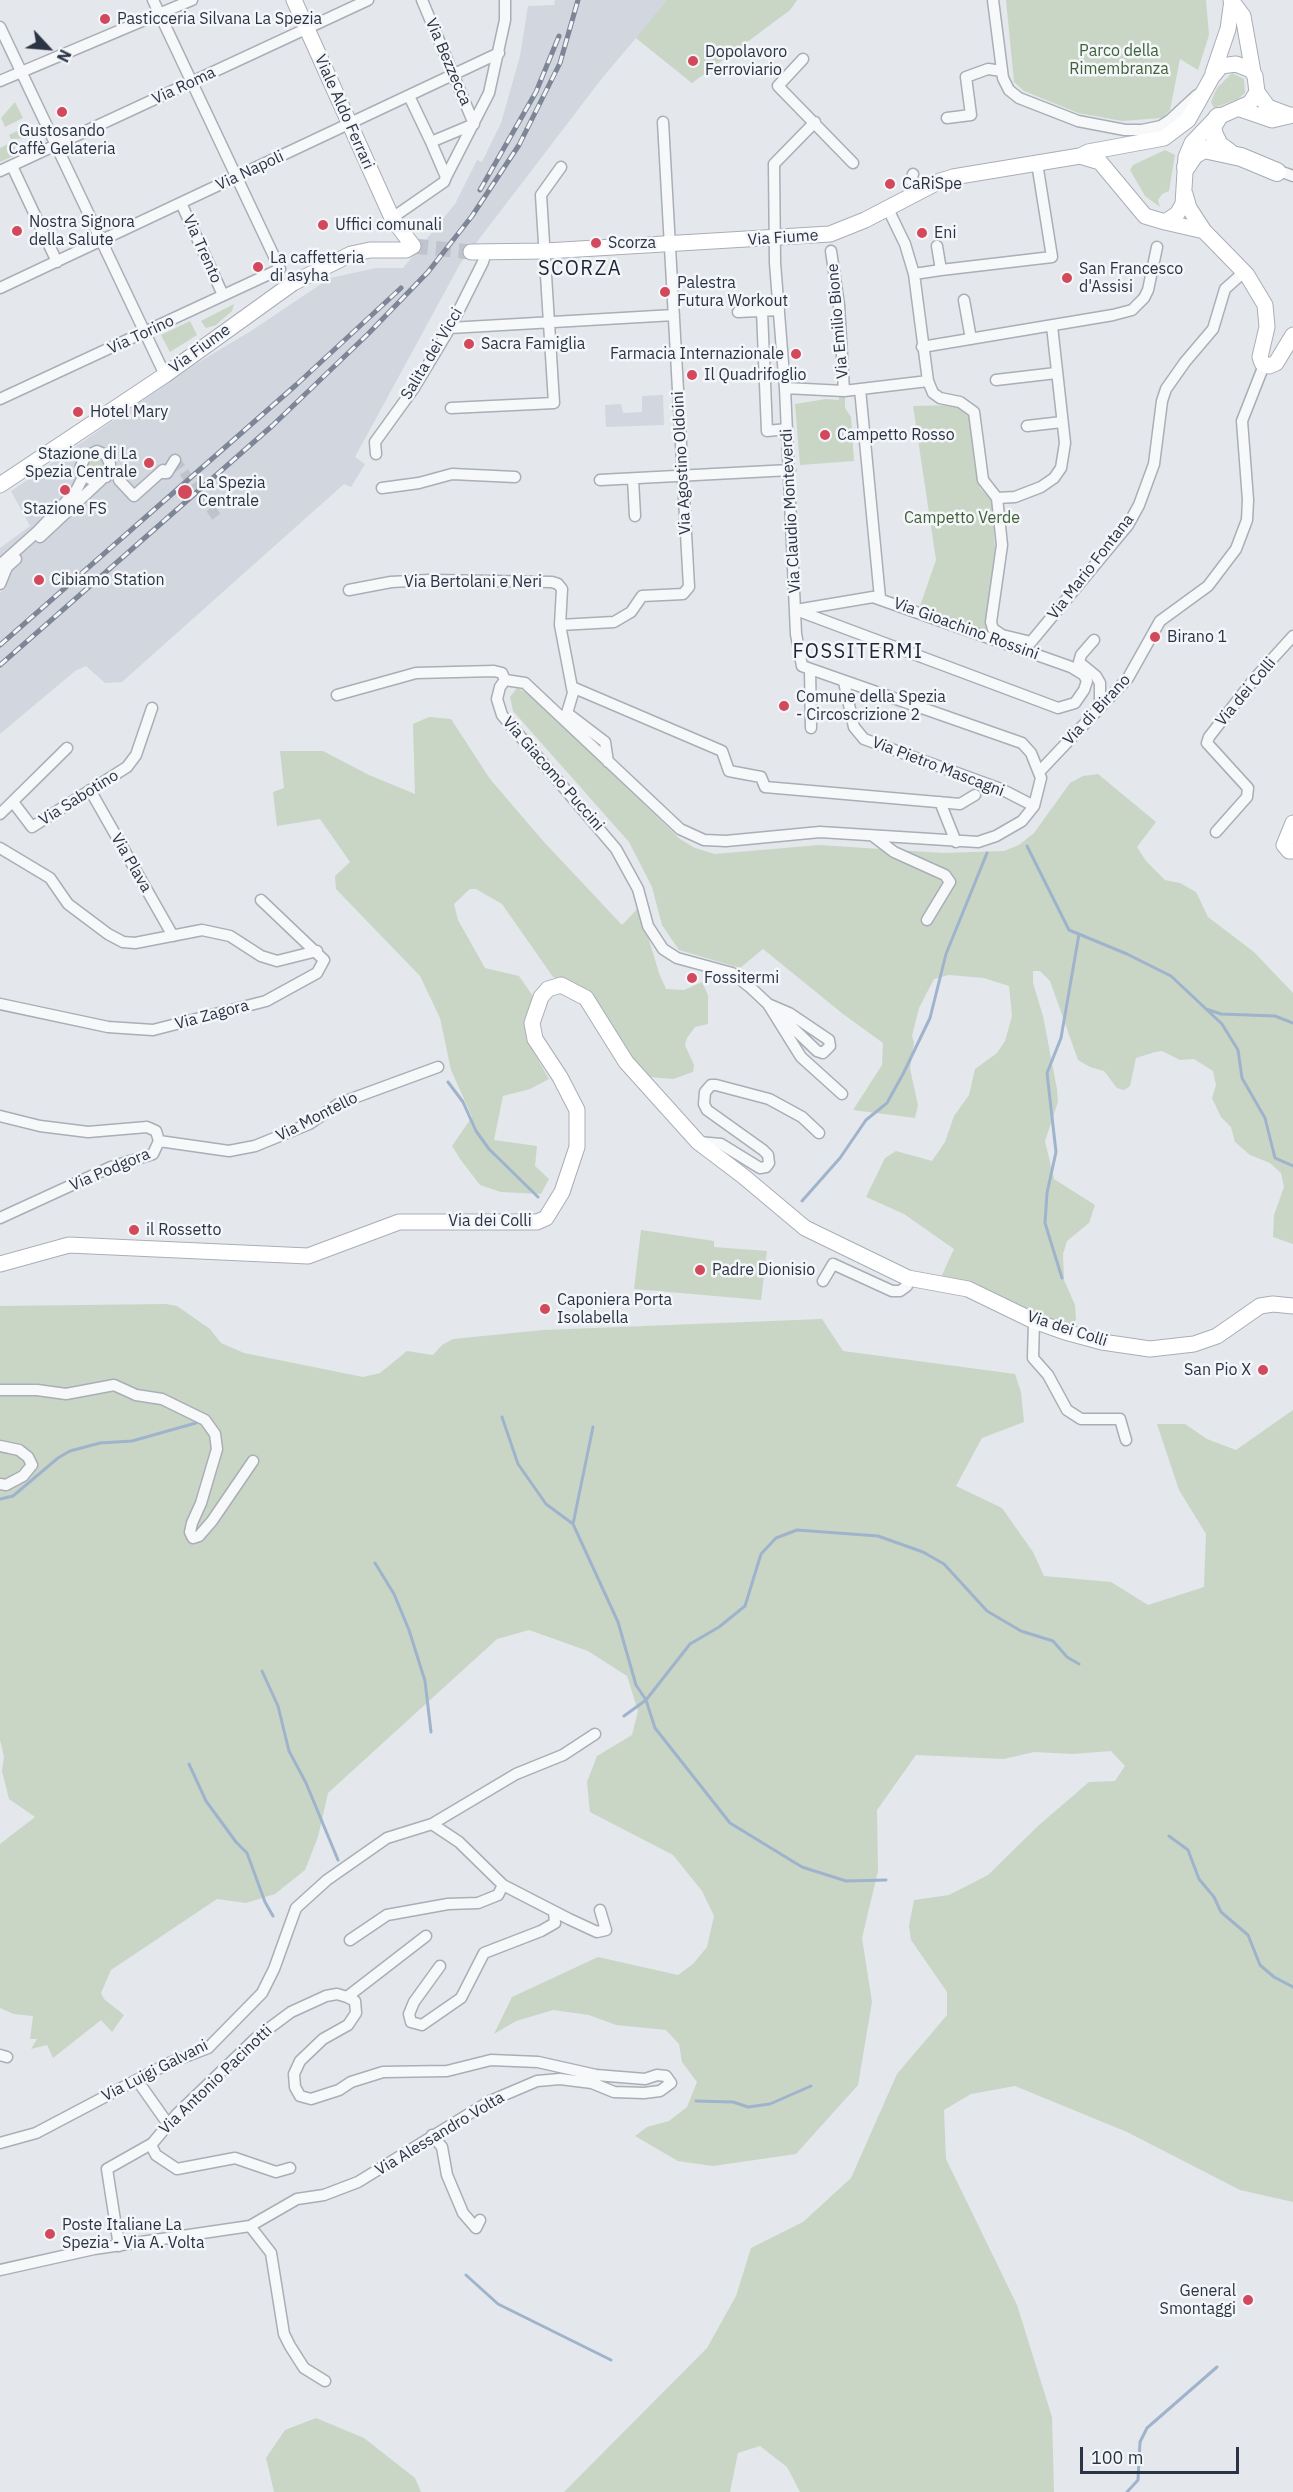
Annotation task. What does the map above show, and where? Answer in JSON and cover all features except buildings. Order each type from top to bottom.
[{"type":"main road","points":[[1218,117],[1212,127],[1214,135],[1219,145],[1233,156]]},
{"type":"main road","points":[[1186,167],[1194,155],[1204,148],[1285,174]]},
{"type":"street","points":[[153,0],[236,177]]},
{"type":"street","points":[[0,81],[192,0]]},
{"type":"street","name":"Viale Aldo Ferrari","points":[[294,0],[393,221],[413,246]]},
{"type":"street","name":"Via Roma","points":[[0,171],[368,0]]},
{"type":"street","name":"Via Bezzecca","points":[[422,0],[455,74],[474,124]]},
{"type":"street","points":[[370,250],[389,236],[393,221],[444,182],[489,93],[505,20],[505,0]]},
{"type":"street","points":[[993,0],[1006,86],[1019,98],[1078,120],[1125,130],[1142,130],[1161,126],[1209,82],[1221,66],[1229,63],[1244,66],[1253,72]]},
{"type":"street","points":[[1165,222],[1179,211],[1185,194],[1186,167],[1192,143],[1208,124],[1250,103],[1257,92],[1257,81],[1253,72],[1243,16],[1231,0]]},
{"type":"street","name":"Via Fiume","points":[[478,252],[668,245],[830,234],[888,209],[946,179],[1152,142],[1173,134],[1188,120],[1209,82],[1228,28],[1231,0]]},
{"type":"street","points":[[0,27],[165,375]]},
{"type":"street","name":"Via Napoli","points":[[1,285],[57,262],[499,53]]},
{"type":"street","points":[[803,59],[778,86],[853,163]]},
{"type":"street","points":[[947,118],[971,115],[966,77],[988,69],[1002,71]]},
{"type":"street","points":[[1257,92],[1268,107],[1292,115]]},
{"type":"street","points":[[409,96],[446,177]]},
{"type":"street","points":[[1240,109],[1272,120],[1292,115]]},
{"type":"street","name":"Via Agostino Oldoini","points":[[560,625],[618,620],[631,612],[644,595],[682,594],[689,589],[668,245],[663,122]]},
{"type":"street","name":"Via Claudio Monteverdi","points":[[810,669],[802,666],[796,634],[790,470],[775,239],[774,164],[815,122]]},
{"type":"street","points":[[430,142],[474,124]]},
{"type":"street","points":[[1116,180],[1117,160],[1134,144]]},
{"type":"street","points":[[1080,156],[1100,162],[1145,216],[1152,220],[1204,231]]},
{"type":"street","points":[[914,274],[1052,257],[1037,163]]},
{"type":"street","points":[[12,166],[57,262]]},
{"type":"street","points":[[451,408],[554,403],[551,321],[541,195],[555,172],[561,167]]},
{"type":"street","name":"Via Torino","points":[[3,398],[280,269],[236,177]]},
{"type":"street","points":[[1185,194],[1189,208],[1204,231],[1244,272],[1258,290],[1265,306],[1267,327],[1260,357],[1264,365],[1271,366],[1278,361],[1293,335]]},
{"type":"street","name":"Via Trento","points":[[181,203],[223,295]]},
{"type":"street","points":[[888,209],[905,244],[914,274],[927,381],[933,393],[940,398],[960,402],[975,412],[983,480],[997,498],[1015,497],[1041,487],[1054,478],[1061,468],[1064,456],[1062,422],[1052,326]]},
{"type":"street","name":"Via Fiume","points":[[0,485],[165,375],[293,283],[337,259],[370,250],[395,251],[413,246]]},
{"type":"street","points":[[937,246],[941,270]]},
{"type":"street","points":[[922,347],[1113,315],[1139,304],[1148,291],[1157,247]]},
{"type":"street","name":"Via Emilio Bione","points":[[831,251],[839,305],[844,391]]},
{"type":"street","name":"Salita dei Vicci","points":[[376,454],[375,442],[414,388],[450,328],[483,262],[478,252]]},
{"type":"street","name":"Via Mario Fontana","points":[[997,498],[1002,545],[991,622],[993,628],[1002,636],[1027,642],[1036,638],[1066,596],[1128,525],[1139,505],[1154,464],[1162,401],[1166,389],[1213,329],[1225,289],[1244,272]]},
{"type":"street","points":[[964,300],[970,339]]},
{"type":"street","points":[[738,312],[779,310]]},
{"type":"street","points":[[762,311],[767,431],[787,429]]},
{"type":"street","points":[[450,328],[674,315]]},
{"type":"street","name":"Via di Birano","points":[[1040,771],[1128,678],[1160,621],[1217,578],[1243,535],[1248,500],[1242,421],[1264,365]]},
{"type":"street","points":[[996,380],[1056,373]]},
{"type":"street","points":[[785,388],[844,391],[927,381]]},
{"type":"street","points":[[0,385],[3,398]]},
{"type":"street","points":[[860,389],[880,598]]},
{"type":"street","points":[[1027,426],[1062,422]]},
{"type":"street","points":[[97,451],[106,455],[110,464],[109,473],[1,573],[76,490],[84,475],[82,461],[88,454],[97,451]]},
{"type":"street","points":[[119,480],[134,496],[162,472],[167,473],[175,460]]},
{"type":"street","points":[[600,480],[790,470]]},
{"type":"street","points":[[382,488],[418,483],[452,474],[514,477]]},
{"type":"street","points":[[84,475],[92,480],[102,480]]},
{"type":"street","points":[[633,479],[635,516]]},
{"type":"street","name":"Via Bertolani e Neri","points":[[349,590],[391,582],[429,580],[552,582],[560,586],[560,625]]},
{"type":"street","name":"Via Gioachino Rossini","points":[[873,597],[880,598],[1061,663],[1084,675],[1087,681],[1081,697],[1075,703],[1058,708],[796,610],[873,597]]},
{"type":"street","points":[[560,625],[573,693],[567,713],[605,742],[608,762]]},
{"type":"street","name":"Via dei Colli","points":[[1216,832],[1247,797],[1248,788],[1207,743],[1255,678],[1293,636]]},
{"type":"street","points":[[1094,640],[1081,655],[1079,662],[1096,676],[1100,683],[1100,707]]},
{"type":"street","points":[[337,695],[416,673],[494,671],[502,673],[505,680],[525,683],[680,829],[704,840],[726,841],[820,832],[978,842],[996,836],[1022,821],[1034,806],[1041,786],[1040,771],[1031,753],[1022,743],[810,669],[811,728]]},
{"type":"street","name":"Via Giacomo Puccini","points":[[505,680],[500,687],[497,699],[502,715],[616,849],[638,889],[648,926],[663,949],[677,958],[732,973],[819,1052],[823,1053],[830,1046],[829,1040],[789,1013],[768,1004]]},
{"type":"street","name":"Via Pietro Mascagni","points":[[844,682],[854,727],[864,738],[1001,789],[1034,806]]},
{"type":"street","points":[[572,687],[722,751],[729,771],[761,777],[765,787],[960,804],[975,795]]},
{"type":"street","name":"Via Sabotino","points":[[13,802],[32,827],[132,762],[152,708]]},
{"type":"street","name":"Via Sabotino","points":[[0,814],[67,748]]},
{"type":"street","name":"Via Plava","points":[[90,790],[172,936]]},
{"type":"street","points":[[940,802],[956,842]]},
{"type":"street","points":[[1293,824],[1284,845],[1288,851],[1293,851]]},
{"type":"street","points":[[873,836],[894,852],[937,870],[950,882],[927,920]]},
{"type":"street","points":[[0,848],[50,878],[68,904],[116,938],[135,943],[202,930],[218,931],[261,956],[277,961],[317,951]]},
{"type":"street","points":[[261,900],[317,951]]},
{"type":"street","name":"Via Zagora","points":[[0,1005],[108,1027],[153,1030],[266,1001],[317,973],[324,960],[317,951]]},
{"type":"street","name":"Via dei Colli","points":[[0,1264],[69,1245],[308,1256],[399,1222],[537,1222],[546,1218],[562,1192],[573,1162],[578,1138],[578,1110],[574,1100],[535,1039],[534,1013],[541,997],[554,986],[570,988],[586,998],[626,1062],[698,1142],[805,1228],[908,1278],[968,1289],[1034,1321],[1101,1342],[1150,1349],[1194,1344],[1217,1336],[1260,1306],[1273,1304],[1293,1306]]},
{"type":"street","name":"Via Giacomo Puccini","points":[[768,1004],[801,1057],[842,1094]]},
{"type":"street","name":"Via Montello","points":[[159,1141],[229,1151],[255,1146],[309,1124],[340,1103],[438,1066]]},
{"type":"street","points":[[698,1142],[721,1144],[760,1168],[766,1167],[769,1163],[765,1151],[707,1110],[704,1096],[707,1088],[716,1085],[769,1099],[802,1118],[819,1133]]},
{"type":"street","name":"Via Podgora","points":[[0,1116],[40,1126],[88,1132],[147,1127],[156,1131],[159,1141],[153,1155],[111,1167],[0,1218]]},
{"type":"street","points":[[824,1281],[833,1264],[892,1291],[900,1291],[907,1286],[908,1278]]},
{"type":"street","points":[[1034,1321],[1033,1358],[1048,1375],[1067,1410],[1081,1419],[1120,1419],[1126,1440]]},
{"type":"street","points":[[0,1390],[37,1390],[66,1394],[114,1385],[136,1395],[162,1400],[205,1420],[215,1434],[217,1449],[201,1503],[192,1523],[190,1532],[193,1538],[199,1536],[212,1521],[252,1461]]},
{"type":"street","points":[[0,1446],[19,1450],[28,1457],[32,1465],[23,1476],[6,1485],[0,1484]]},
{"type":"street","name":"Via Luigi Galvani","points":[[0,2143],[36,2133],[137,2080],[208,2048],[262,1993],[297,1908],[327,1880],[387,1839],[432,1824],[516,1774],[563,1755],[595,1734]]},
{"type":"street","points":[[432,1824],[459,1842],[503,1885],[554,1912],[597,1932],[606,1930],[600,1910]]},
{"type":"street","points":[[350,1940],[387,1915],[448,1905],[478,1903],[498,1895],[503,1885]]},
{"type":"street","points":[[440,1966],[414,2002],[409,2014],[411,2022],[422,2025],[461,1998],[484,1953],[541,1931],[555,1923],[554,1912]]},
{"type":"street","points":[[347,1996],[426,1936]]},
{"type":"street","name":"Via Antonio Pacinotti","points":[[119,2246],[107,2169],[153,2143],[168,2124],[241,2051],[277,2022],[315,2000],[337,1994],[347,1996]]},
{"type":"street","name":"Via Alessandro Volta","points":[[0,2270],[119,2246],[250,2226],[297,2199],[324,2196],[358,2182],[490,2101],[537,2081],[560,2079],[591,2083],[614,2092],[644,2093],[660,2091],[670,2083],[666,2076],[657,2075],[645,2079],[596,2075],[511,2059],[466,2064],[447,2071],[383,2072],[351,2082],[322,2097],[310,2099],[300,2096],[294,2074],[300,2061],[323,2038],[348,2025],[356,2013],[355,2001],[347,1996]]},
{"type":"street","points":[[137,2080],[168,2124]]},
{"type":"street","points":[[432,2135],[442,2147],[447,2175],[463,2212],[476,2228],[480,2220]]},
{"type":"street","name":"Via Antonio Pacinotti","points":[[153,2143],[156,2155],[177,2169],[235,2158],[276,2172],[290,2168]]},
{"type":"street","points":[[250,2226],[270,2253],[284,2334],[304,2368],[325,2381]]},
{"type":"shaded area","points":[[555,0],[797,0],[790,10],[692,83],[636,38],[603,77],[460,264],[355,457],[365,464],[351,487],[344,484],[122,682],[105,683],[86,666],[75,671],[0,734],[0,593],[6,588],[0,580],[0,548],[30,526],[11,491],[194,365],[251,331],[330,278],[376,268],[403,268],[455,204],[477,160],[482,162],[501,123],[520,56],[528,6],[554,5]]},
{"type":"shaded area","points":[[663,395],[664,425],[606,427],[605,405],[621,404],[623,413],[642,412],[642,396]]},
{"type":"green space","name":"Dopolavoro Ferroviario","points":[[667,0],[797,0],[790,10],[692,83],[636,38]]},
{"type":"green space","name":"Parco della Rimembranza","points":[[1006,0],[1206,0],[1209,35],[1198,70],[1180,59],[1170,110],[1162,118],[1122,121],[1078,113],[1024,91],[1014,82]]},
{"type":"green space","points":[[1232,73],[1244,79],[1245,93],[1238,99],[1214,108],[1211,102],[1217,88]]},
{"type":"green space","points":[[15,102],[23,118],[5,127],[1,118]]},
{"type":"green space","points":[[27,126],[33,138],[11,139],[9,135]]},
{"type":"green space","points":[[10,143],[28,145],[29,149],[0,162],[0,148]]},
{"type":"green space","points":[[1165,150],[1175,155],[1169,191],[1162,194],[1158,200],[1160,207],[1145,196],[1130,170],[1133,165]]},
{"type":"green space","points":[[234,304],[232,311],[216,325],[206,328],[201,321]]},
{"type":"green space","points":[[190,321],[197,335],[170,352],[161,335]]},
{"type":"green space","name":"Campetto Rosso","points":[[839,393],[845,393],[845,408],[851,417],[854,461],[800,465],[795,404],[826,399],[839,400]]},
{"type":"green space","name":"Campetto Verde","points":[[954,405],[970,411],[977,476],[980,488],[992,501],[995,548],[986,630],[920,606],[936,560],[913,406]]},
{"type":"green space","points":[[92,457],[100,457],[105,462],[103,473],[92,475],[87,470],[87,462]]},
{"type":"green space","points":[[517,688],[533,696],[680,839],[695,848],[715,854],[819,845],[943,853],[1004,851],[1019,845],[1034,833],[1070,783],[1083,776],[1098,774],[1156,822],[1137,847],[1146,861],[1165,880],[1180,883],[1196,892],[1208,917],[1254,952],[1293,993],[1293,1244],[1273,1237],[1274,1215],[1284,1187],[1281,1173],[1270,1163],[1250,1155],[1235,1142],[1231,1127],[1221,1117],[1212,1098],[1216,1085],[1213,1071],[1194,1059],[1180,1060],[1162,1051],[1155,1052],[1136,1058],[1130,1086],[1124,1090],[1117,1088],[1104,1071],[1078,1060],[1050,981],[1040,971],[1033,971],[1033,983],[1043,1016],[1057,1089],[1058,1102],[1045,1141],[1054,1179],[1095,1205],[1089,1223],[1067,1241],[1063,1254],[1064,1280],[1075,1305],[1076,1319],[1072,1327],[941,1277],[954,1249],[904,1214],[866,1197],[885,1158],[896,1151],[932,1161],[945,1142],[954,1116],[969,1095],[975,1069],[997,1053],[1005,1041],[1012,1016],[1009,986],[984,978],[949,975],[934,979],[919,1008],[912,1036],[914,1042],[910,1069],[918,1105],[915,1118],[853,1110],[882,1065],[883,1043],[843,1014],[763,949],[740,968],[679,950],[662,925],[652,887],[629,842],[513,711],[510,697]]},
{"type":"green space","points":[[429,717],[451,719],[490,779],[544,842],[622,925],[639,907],[666,989],[684,990],[702,982],[708,995],[708,1024],[695,1027],[685,1045],[694,1065],[693,1072],[673,1079],[650,1077],[567,982],[553,977],[502,904],[476,889],[470,889],[454,904],[458,920],[485,968],[519,976],[535,999],[527,1030],[529,1044],[549,1079],[530,1089],[503,1096],[494,1140],[537,1146],[535,1166],[549,1179],[541,1194],[501,1192],[480,1185],[460,1159],[452,1146],[472,1117],[451,1070],[440,1018],[420,976],[336,889],[335,876],[350,862],[320,819],[277,826],[273,792],[284,788],[280,751],[323,751],[369,775],[415,794],[413,724]]},
{"type":"green space","name":"Padre Dionisio","points":[[641,1230],[714,1241],[714,1247],[767,1251],[761,1300],[634,1289]]},
{"type":"green space","points":[[166,1304],[177,1306],[210,1329],[221,1343],[244,1353],[363,1377],[380,1373],[407,1351],[433,1355],[442,1345],[453,1339],[543,1330],[822,1319],[843,1351],[1015,1374],[1021,1392],[1024,1422],[982,1438],[956,1486],[1002,1508],[1033,1552],[1044,1576],[1111,1582],[1148,1605],[1204,1587],[1206,1534],[1179,1490],[1157,1424],[1185,1424],[1207,1439],[1236,1450],[1293,1410],[1293,2202],[1240,2190],[1127,2132],[1015,2086],[971,2094],[944,2110],[946,2159],[1017,2305],[1052,2417],[1054,2492],[800,2492],[787,2467],[760,2446],[738,2453],[730,2492],[564,2492],[707,2348],[736,2296],[751,2248],[803,2222],[851,2178],[897,2074],[947,2015],[947,1992],[911,1940],[909,1926],[914,1900],[949,1895],[988,1875],[1039,1825],[1089,1782],[1115,1781],[1125,1766],[1111,1751],[1073,1754],[1034,1752],[1004,1759],[916,1755],[877,1810],[878,1871],[862,1938],[872,2002],[858,2085],[796,2154],[713,2166],[678,2161],[635,2136],[647,2127],[669,2121],[687,2107],[697,2082],[682,2062],[679,2044],[666,2030],[616,2025],[589,2015],[553,2010],[516,2021],[494,2034],[512,1997],[598,1957],[678,1975],[693,1964],[707,1947],[714,1916],[702,1891],[673,1855],[590,1812],[587,1782],[597,1756],[632,1735],[638,1711],[627,1676],[588,1651],[529,1630],[497,1639],[328,1793],[318,1837],[305,1870],[275,1894],[246,1903],[217,1899],[111,1970],[101,1993],[104,1999],[124,2015],[112,2032],[101,2020],[53,2058],[47,2045],[31,2049],[37,2039],[30,2039],[33,2016],[14,2014],[0,2008],[0,1844],[35,1817],[9,1799],[2,1771],[4,1757],[0,1740],[0,1306]]},
{"type":"green space","points":[[316,2418],[364,2438],[415,2478],[421,2492],[274,2492],[266,2458],[285,2430]]},
{"type":"waterway","points":[[1027,846],[1069,930],[1127,954],[1171,976],[1222,1024],[1238,1050],[1242,1078],[1265,1118],[1275,1158],[1293,1166]]},
{"type":"waterway","points":[[802,1201],[840,1158],[866,1120],[887,1103],[903,1074],[930,1018],[946,954],[987,853]]},
{"type":"waterway","points":[[1062,1278],[1045,1223],[1047,1193],[1056,1152],[1047,1073],[1061,1038],[1079,934]]},
{"type":"waterway","points":[[1206,1009],[1221,1014],[1275,1016],[1293,1023]]},
{"type":"waterway","points":[[448,1082],[463,1102],[476,1131],[489,1149],[538,1197]]},
{"type":"waterway","points":[[502,1417],[518,1464],[546,1504],[573,1524],[618,1622],[636,1685],[646,1700],[655,1728],[730,1823],[802,1867],[846,1881],[886,1880]]},
{"type":"waterway","points":[[0,1499],[13,1496],[58,1458],[70,1451],[100,1443],[132,1441],[196,1423]]},
{"type":"waterway","points":[[573,1524],[593,1427]]},
{"type":"waterway","points":[[624,1716],[646,1700],[690,1644],[719,1627],[745,1606],[761,1554],[776,1538],[797,1530],[878,1536],[923,1552],[944,1564],[987,1611],[1021,1631],[1053,1641],[1067,1657],[1079,1664]]},
{"type":"waterway","points":[[375,1563],[394,1594],[409,1630],[425,1681],[431,1732]]},
{"type":"waterway","points":[[262,1671],[278,1706],[289,1751],[306,1783],[338,1860]]},
{"type":"waterway","points":[[189,1764],[206,1801],[236,1842],[247,1853],[265,1902],[273,1916]]},
{"type":"waterway","points":[[1169,1836],[1188,1850],[1199,1879],[1214,1897],[1221,1912],[1248,1935],[1260,1965],[1274,1977],[1293,1987]]},
{"type":"waterway","points":[[696,2101],[733,2102],[748,2107],[770,2104],[811,2086]]},
{"type":"waterway","points":[[466,2275],[498,2304],[611,2360]]},
{"type":"waterway","points":[[1127,2492],[1138,2480],[1140,2442],[1147,2428],[1217,2367]]},
{"type":"tunnel","points":[[413,246],[471,252]]},
{"type":"tunnel","points":[[175,460],[219,520]]},
{"type":"railway","points":[[0,665],[272,426],[368,334],[428,272],[472,216],[519,145],[560,63],[578,0]]},
{"type":"railway","points":[[480,190],[536,92],[559,36]]},
{"type":"railway","points":[[0,645],[296,385],[401,288]]},
{"type":"place","name":"Pasticceria Silvana La Spezia","points":[[105,19]]},
{"type":"place","name":"Dopolavoro Ferroviario","points":[[693,61]]},
{"type":"place","name":"Gustosando Caffè Gelateria","points":[[62,112]]},
{"type":"place","name":"CaRiSpe","points":[[890,184]]},
{"type":"place","name":"Uffici comunali","points":[[323,225]]},
{"type":"place","name":"Nostra Signora della Salute","points":[[17,231]]},
{"type":"place","name":"Eni","points":[[922,233]]},
{"type":"place","name":"Scorza","points":[[596,243]]},
{"type":"place","name":"La caffetteria di asyha","points":[[258,267]]},
{"type":"place","name":"San Francesco d'Assisi","points":[[1067,278]]},
{"type":"place","name":"Palestra Futura Workout","points":[[665,292]]},
{"type":"place","name":"Sacra Famiglia","points":[[469,344]]},
{"type":"place","name":"Farmacia Internazionale","points":[[796,354]]},
{"type":"place","name":"Il Quadrifoglio","points":[[692,375]]},
{"type":"place","name":"Hotel Mary","points":[[78,412]]},
{"type":"place","name":"Campetto Rosso","points":[[825,435]]},
{"type":"place","name":"Stazione di La Spezia Centrale","points":[[149,463]]},
{"type":"place","name":"Stazione FS","points":[[65,490]]},
{"type":"place","name":"La Spezia Centrale","points":[[185,492]]},
{"type":"place","name":"Cibiamo Station","points":[[39,580]]},
{"type":"place","name":"Birano 1","points":[[1155,637]]},
{"type":"place","name":"Comune della Spezia - Circoscrizione 2","points":[[784,706]]},
{"type":"place","name":"Fossitermi","points":[[692,978]]},
{"type":"place","name":"il Rossetto","points":[[134,1230]]},
{"type":"place","name":"Padre Dionisio","points":[[700,1270]]},
{"type":"place","name":"Caponiera Porta Isolabella","points":[[545,1309]]},
{"type":"place","name":"San Pio X","points":[[1263,1370]]},
{"type":"place","name":"Poste Italiane La Spezia - Via A. Volta","points":[[50,2234]]},
{"type":"place","name":"General Smontaggi","points":[[1248,2300]]},
{"type":"district","name":"SCORZA","points":[[580,269]]},
{"type":"district","name":"FOSSITERMI","points":[[858,652]]}]
